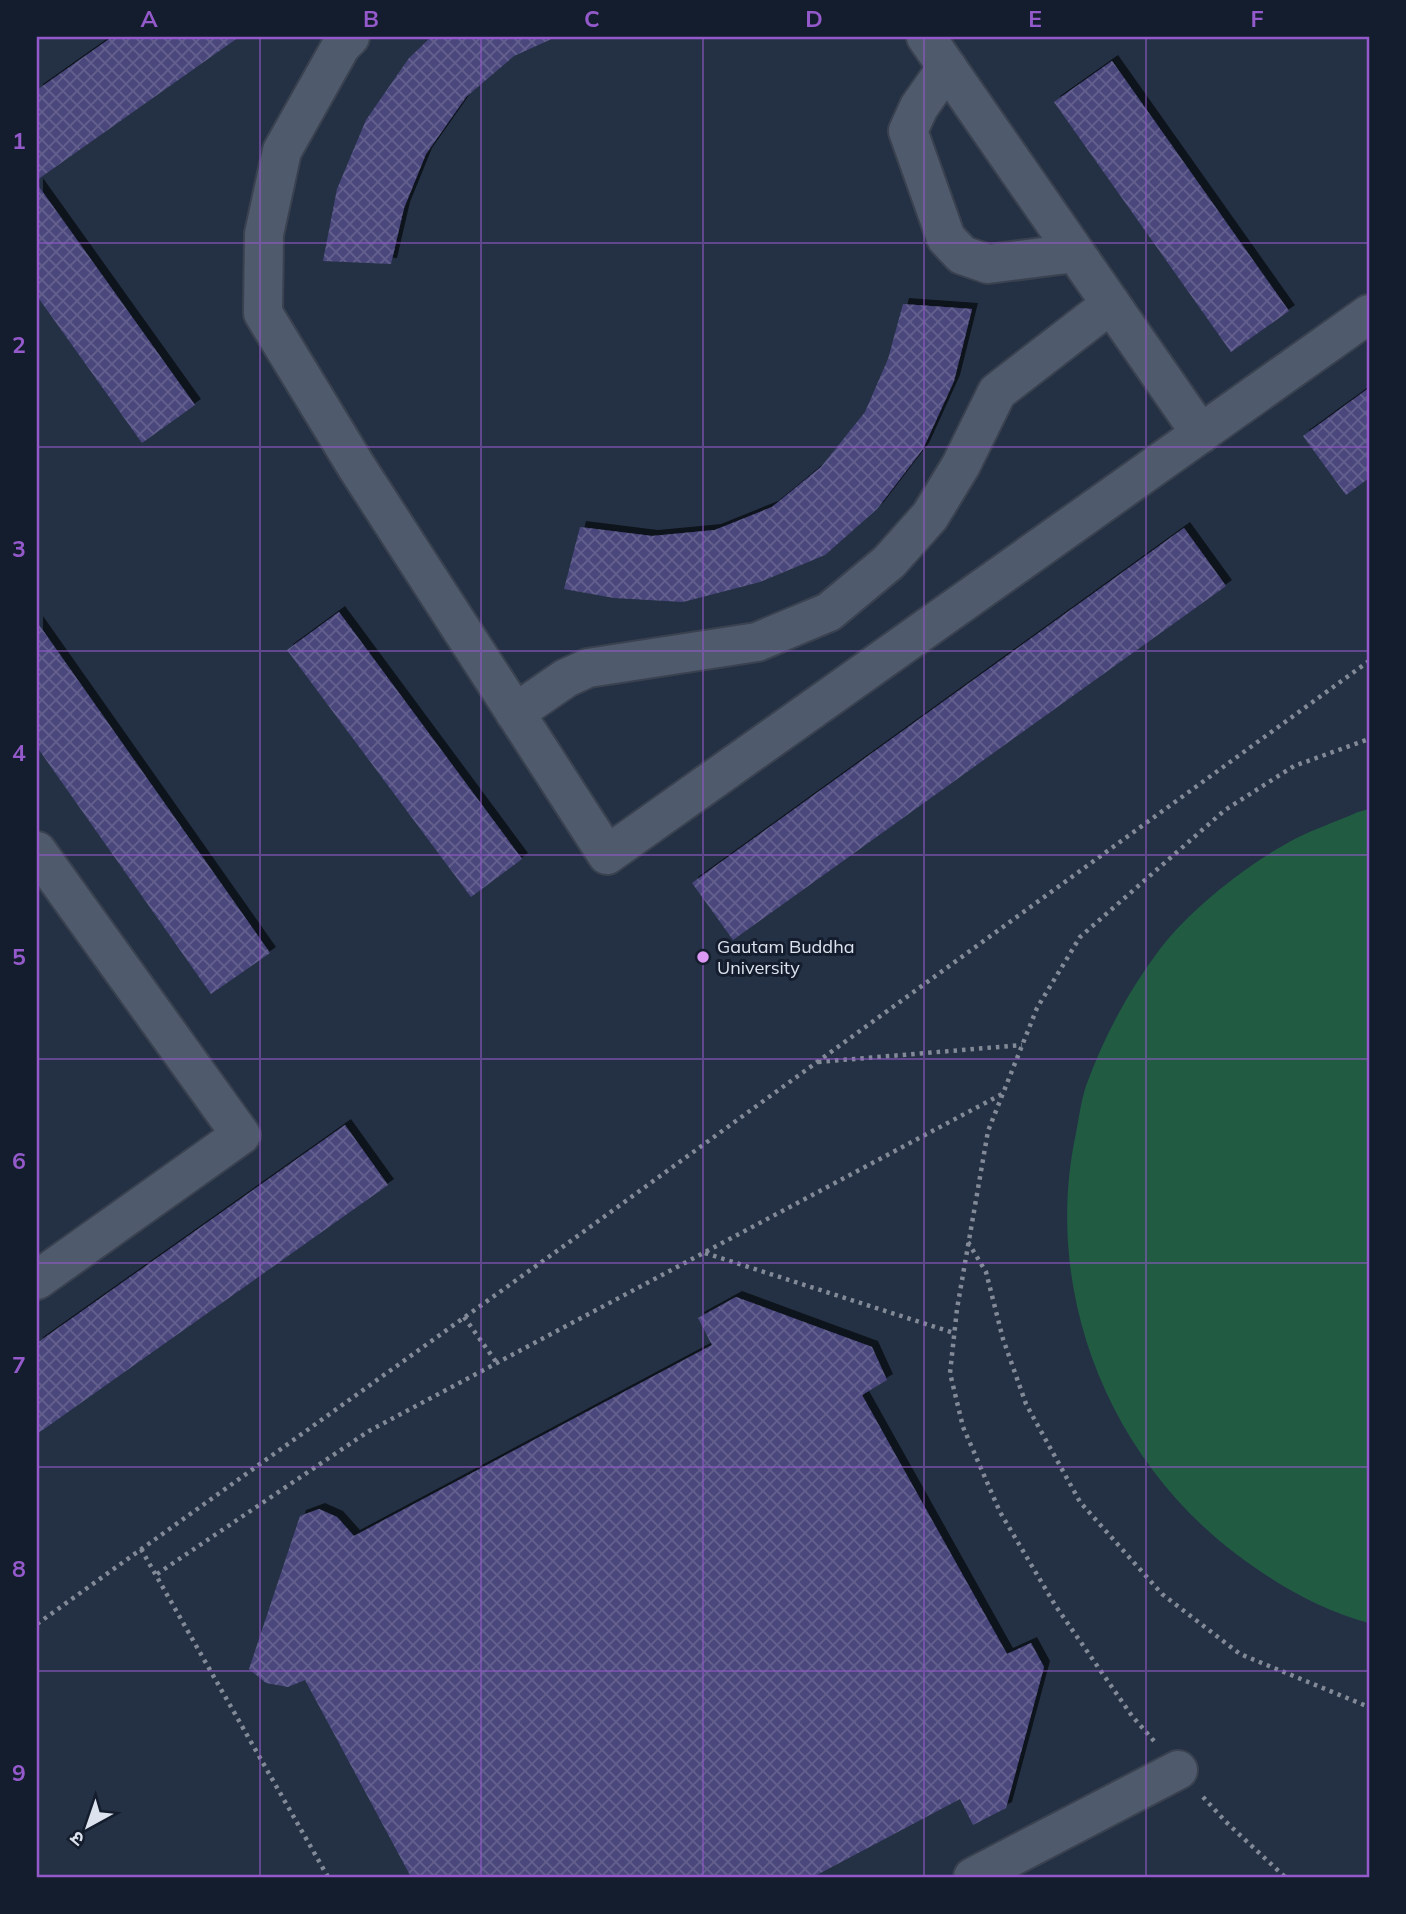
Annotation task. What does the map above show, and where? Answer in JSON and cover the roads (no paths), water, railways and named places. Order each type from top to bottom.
[{"type":"lane","points":[[350,37],[341,46],[282,151],[264,234],[262,313],[356,467],[607,855],[1369,314]]},
{"type":"lane","points":[[937,52],[1201,435]]},
{"type":"lane","points":[[937,52],[908,131],[946,238],[962,255],[988,264],[1075,253]]},
{"type":"lane","points":[[515,713],[566,678],[588,668],[757,642],[829,612],[889,562],[930,516],[961,465],[997,392],[1111,304]]},
{"type":"lane","points":[[37,851],[241,1135],[37,1280]]},
{"type":"lane","points":[[973,1877],[1178,1770]]},
{"type":"place","name":"Gautam Buddha University","points":[[703,957]]}]
